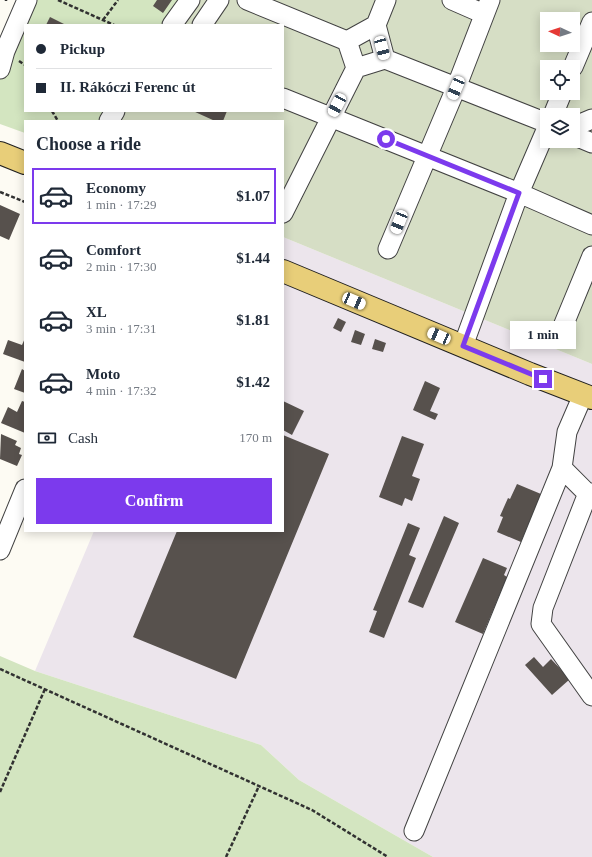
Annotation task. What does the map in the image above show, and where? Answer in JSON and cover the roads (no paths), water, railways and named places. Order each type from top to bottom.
[{"type":"main road","points":[[0,153],[24,163]]},
{"type":"main road","points":[[284,271],[588,396]]},
{"type":"street","points":[[0,69],[27,0]]},
{"type":"street","points":[[173,24],[190,0]]},
{"type":"street","points":[[203,24],[219,0]]},
{"type":"street","points":[[247,0],[347,41],[356,68]]},
{"type":"street","points":[[385,59],[376,25],[386,0]]},
{"type":"street","points":[[388,249],[456,88],[487,7],[452,0]]},
{"type":"street","points":[[576,60],[592,22]]},
{"type":"street","points":[[347,41],[376,25]]},
{"type":"street","points":[[284,213],[330,117],[356,68],[385,59],[540,121]]},
{"type":"street","points":[[284,98],[519,193],[592,225]]},
{"type":"street","points":[[580,124],[592,119]]},
{"type":"street","points":[[580,138],[592,143]]},
{"type":"street","points":[[463,346],[519,193],[540,144]]},
{"type":"street","points":[[561,331],[592,256]]},
{"type":"street","points":[[414,831],[562,468],[567,432],[588,396]]},
{"type":"street","points":[[562,468],[591,495],[543,608],[541,624],[592,696]]},
{"type":"street","points":[[0,550],[24,491]]}]
